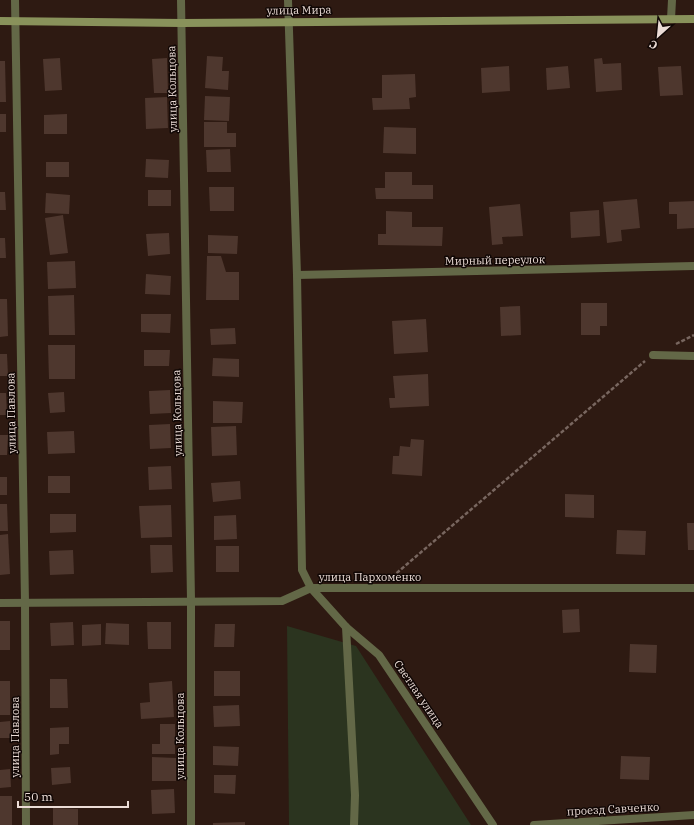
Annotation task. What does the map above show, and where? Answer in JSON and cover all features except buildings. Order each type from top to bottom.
[{"type":"main road","name":"улица Мира","points":[[0,21],[182,23],[694,19]]},
{"type":"street","name":"улица Павлова","points":[[15,0],[25,602],[26,825]]},
{"type":"street","name":"улица Кольцова","points":[[181,0],[191,600],[192,825]]},
{"type":"street","name":"Светлая улица","points":[[288,0],[297,275],[302,570],[311,588],[346,627],[379,655],[493,825]]},
{"type":"street","points":[[671,19],[672,0]]},
{"type":"street","name":"Мирный переулок","points":[[297,275],[694,266]]},
{"type":"street","points":[[653,355],[694,356]]},
{"type":"street","name":"улица Пархоменко","points":[[0,603],[191,600],[282,601],[311,588],[694,588]]},
{"type":"street","points":[[346,627],[354,787],[354,825]]},
{"type":"street","name":"проезд Савченко","points":[[534,825],[694,815]]},
{"type":"path","points":[[673,345],[694,335]]},
{"type":"path","points":[[380,588],[653,355]]},
{"type":"green space","points":[[287,626],[356,646],[471,825],[289,825]]}]
